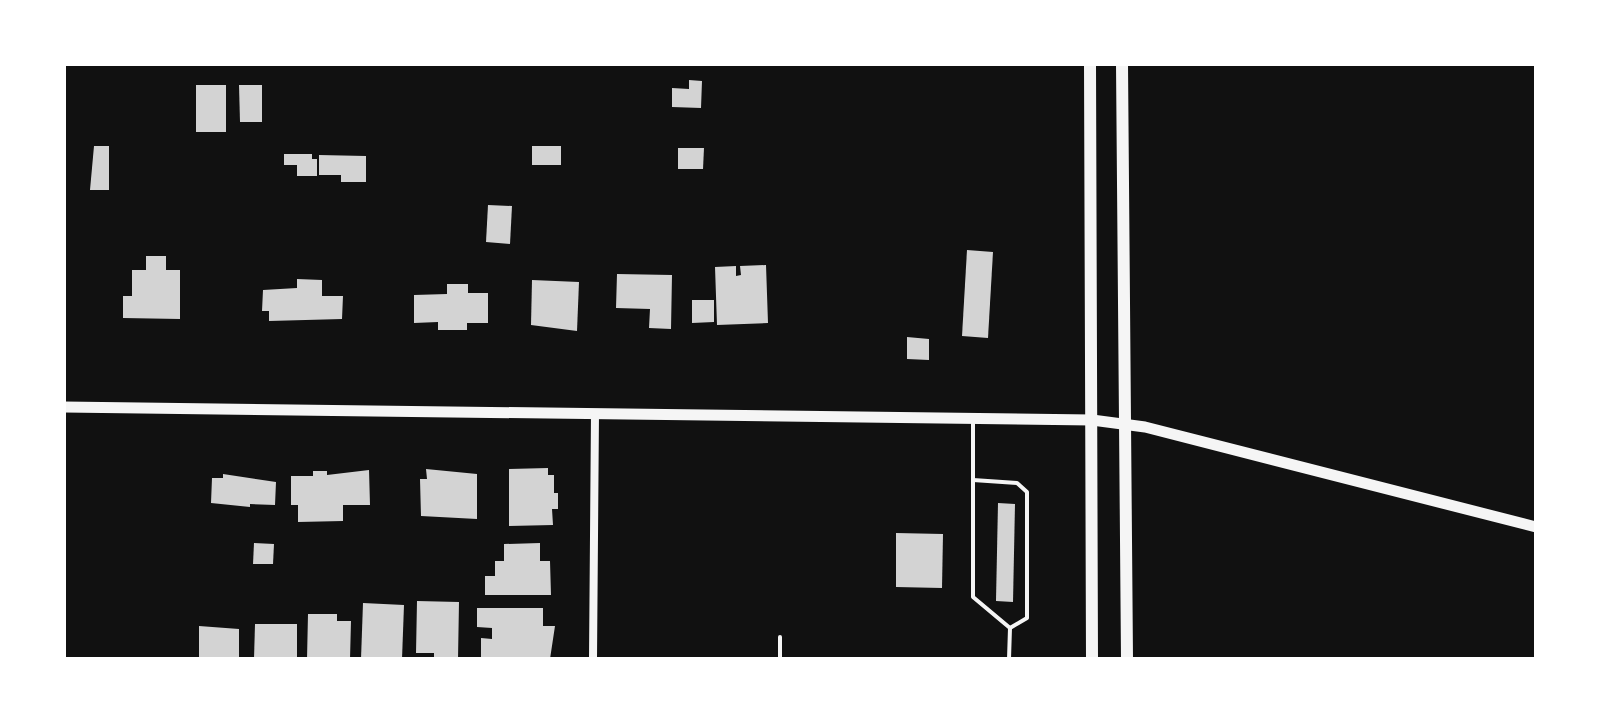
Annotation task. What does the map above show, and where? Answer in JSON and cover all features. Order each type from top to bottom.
[{"type":"main road","points":[[1090,64],[1092,659]]},
{"type":"main road","points":[[1122,64],[1127,659]]},
{"type":"street","points":[[64,407],[1092,420],[1123,423],[1536,527]]},
{"type":"street","points":[[593,659],[595,413]]},
{"type":"lane","points":[[973,418],[973,597],[1010,628]]},
{"type":"lane","points":[[973,480],[1017,483],[1027,492],[1027,618],[1010,628]]},
{"type":"lane","points":[[1009,659],[1010,628]]},
{"type":"lane","points":[[780,637],[780,659]]},
{"type":"building","points":[[689,80],[702,81],[701,108],[672,107],[672,88],[689,89]]},
{"type":"building","points":[[196,85],[226,85],[226,132],[196,132]]},
{"type":"building","points":[[239,85],[262,85],[262,122],[240,122]]},
{"type":"building","points":[[94,146],[109,146],[109,190],[90,190]]},
{"type":"building","points":[[532,146],[561,146],[561,165],[532,165]]},
{"type":"building","points":[[678,148],[704,148],[703,169],[678,169]]},
{"type":"building","points":[[284,154],[312,154],[312,159],[317,159],[317,176],[297,176],[297,165],[284,165]]},
{"type":"building","points":[[319,155],[366,156],[366,182],[341,182],[341,175],[319,175]]},
{"type":"building","points":[[488,205],[512,206],[510,244],[486,242]]},
{"type":"building","points":[[967,250],[993,252],[988,338],[962,336]]},
{"type":"building","points":[[146,256],[166,256],[166,270],[180,270],[180,319],[123,318],[123,296],[132,296],[132,270],[146,270]]},
{"type":"building","points":[[766,265],[768,323],[717,325],[715,267],[736,266],[736,276],[741,275],[740,266]]},
{"type":"building","points":[[617,274],[672,275],[671,329],[649,328],[650,309],[616,308]]},
{"type":"building","points":[[297,279],[322,280],[322,296],[343,296],[342,319],[269,321],[269,311],[262,311],[263,290],[297,288]]},
{"type":"building","points":[[532,280],[579,282],[577,331],[531,325]]},
{"type":"building","points":[[447,284],[468,284],[468,293],[488,293],[488,323],[467,323],[467,330],[438,330],[438,322],[414,323],[414,295],[447,294]]},
{"type":"building","points":[[692,300],[714,300],[714,322],[692,323]]},
{"type":"building","points":[[907,337],[929,339],[929,360],[907,359]]},
{"type":"building","points":[[548,468],[548,475],[554,475],[554,493],[558,493],[558,509],[552,509],[553,525],[509,526],[509,469]]},
{"type":"building","points":[[426,469],[477,474],[477,519],[421,516],[420,479],[427,479]]},
{"type":"building","points":[[369,470],[370,505],[343,505],[343,521],[298,522],[298,505],[291,505],[291,476],[313,476],[313,471],[327,471],[327,475]]},
{"type":"building","points":[[223,474],[276,482],[275,505],[250,504],[250,507],[211,503],[212,478],[223,478]]},
{"type":"building","points":[[998,503],[1015,504],[1013,602],[996,601]]},
{"type":"building","points":[[896,533],[943,534],[942,588],[896,587]]},
{"type":"building","points":[[254,543],[274,544],[273,564],[253,564]]},
{"type":"building","points":[[540,543],[540,561],[550,561],[551,595],[485,595],[485,576],[495,576],[495,561],[504,561],[504,544]]},
{"type":"building","points":[[417,601],[459,602],[458,659],[434,659],[434,653],[416,653]]},
{"type":"building","points":[[363,603],[404,605],[402,659],[361,659]]},
{"type":"building","points":[[477,608],[543,608],[543,626],[555,626],[550,659],[481,659],[481,638],[492,639],[492,628],[477,627]]},
{"type":"building","points":[[308,614],[337,614],[337,621],[351,621],[350,659],[307,659]]},
{"type":"building","points":[[255,624],[297,624],[297,659],[254,659]]},
{"type":"building","points":[[199,626],[239,629],[239,659],[199,659]]}]
